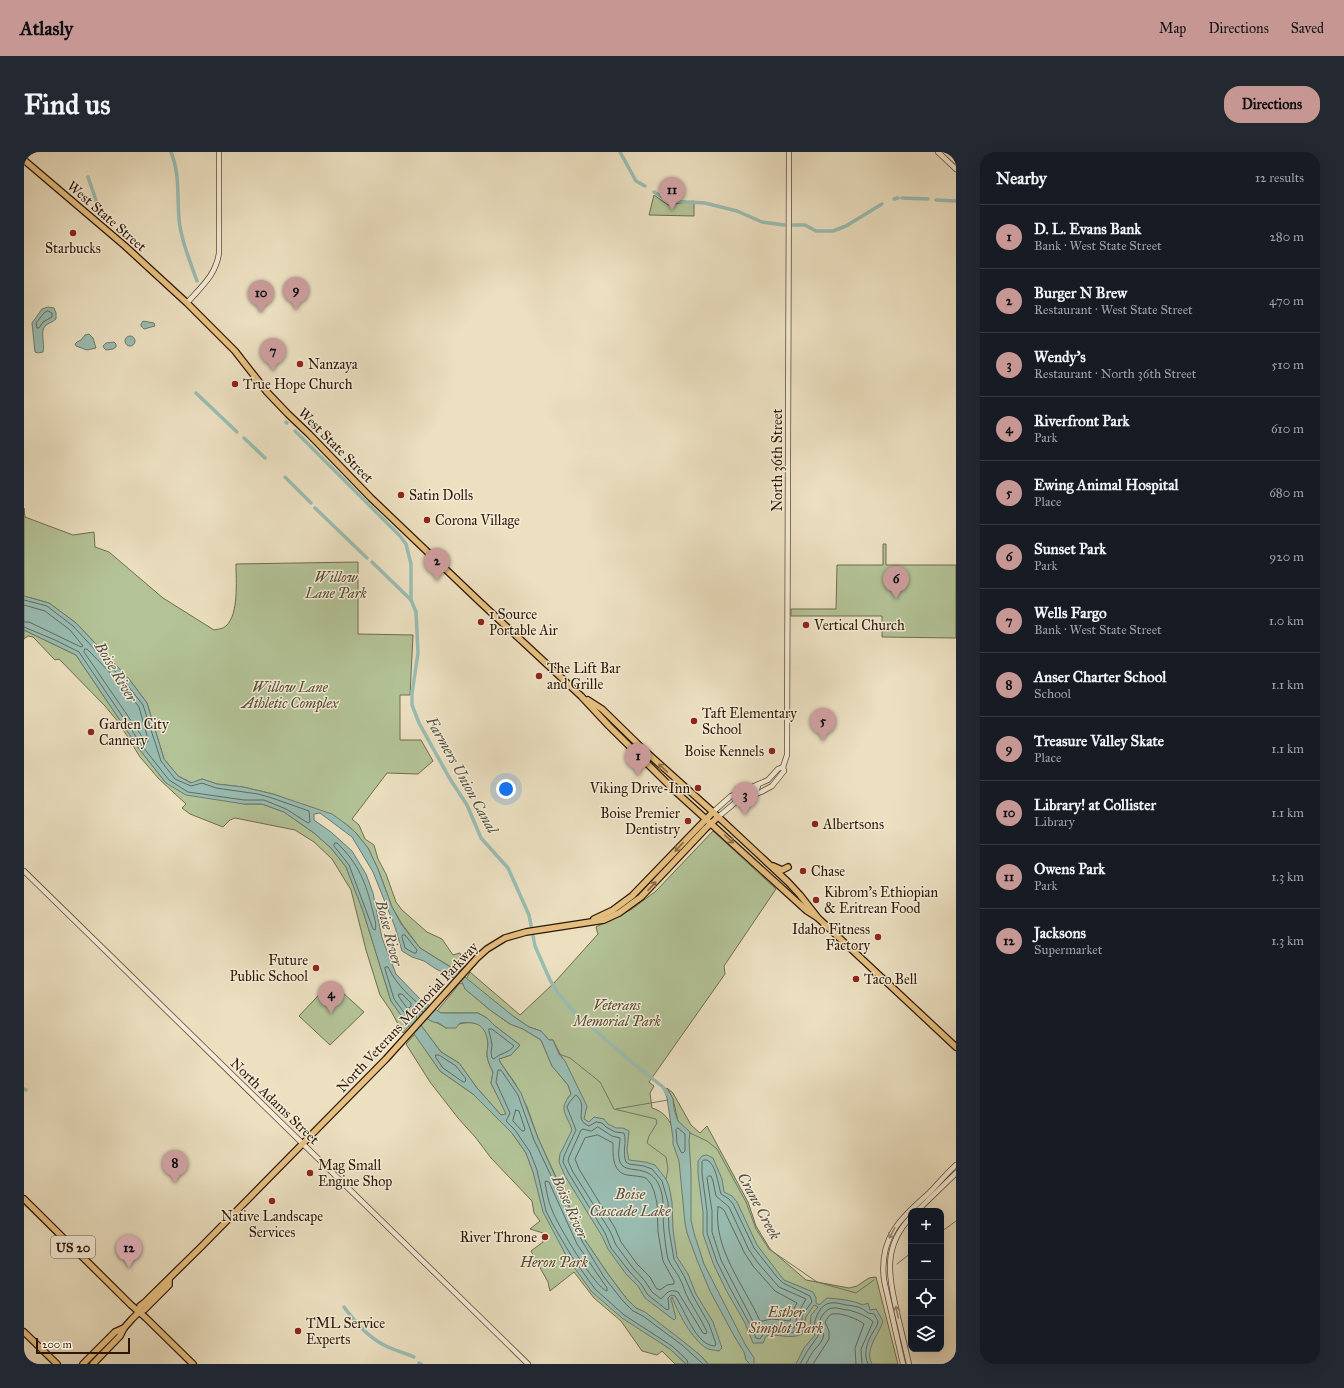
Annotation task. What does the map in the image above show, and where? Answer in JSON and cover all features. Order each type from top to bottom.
[{"type":"main road","name":"West State Street","points":[[24,160],[125,246],[187,302],[235,350],[267,392],[371,498],[475,598],[581,696],[627,744],[706,819],[760,867],[806,911],[818,918]]},
{"type":"main road","name":"West State Street","points":[[581,696],[602,709],[644,750],[788,882],[800,894],[818,918],[956,1047]]},
{"type":"main road","name":"West State Street","points":[[596,712],[612,724],[614,725],[616,723]]},
{"type":"main road","name":"West State Street","points":[[627,744],[630,742],[638,748],[644,750]]},
{"type":"main road","name":"North Veterans Memorial Parkway","points":[[589,922],[613,910],[632,896],[713,812]]},
{"type":"main road","name":"North Veterans Memorial Parkway","points":[[124,1328],[139,1312],[140,1306],[165,1281],[169,1280],[386,1059],[469,966],[487,949],[505,938],[526,932],[589,922],[610,917],[631,905],[644,894],[718,817]]},
{"type":"main road","points":[[764,861],[782,870],[788,867]]},
{"type":"main road","name":"West State Street","points":[[760,867],[782,883],[788,882]]},
{"type":"main road","name":"US 20","points":[[24,1199],[193,1364]]},
{"type":"main road","points":[[83,1364],[115,1332],[124,1328]]},
{"type":"main road","points":[[92,1364],[120,1336],[124,1328]]},
{"type":"main road","points":[[24,1332],[57,1364]]},
{"type":"street","points":[[187,302],[212,274],[218,261],[219,152]]},
{"type":"street","name":"North 36th Street","points":[[718,817],[736,802],[761,792],[775,783],[784,772],[787,755],[789,152]]},
{"type":"street","points":[[938,152],[956,169]]},
{"type":"street","points":[[713,812],[734,794],[759,785],[770,778],[778,769],[784,767]]},
{"type":"street","points":[[761,792],[770,783],[770,778]]},
{"type":"street","points":[[747,797],[748,794],[757,789],[759,785]]},
{"type":"street","name":"North Adams Street","points":[[24,871],[528,1364]]},
{"type":"street","points":[[903,1364],[884,1280],[883,1267],[886,1245],[898,1222],[956,1165]]},
{"type":"street","points":[[920,1208],[956,1173]]},
{"type":"street","points":[[908,1220],[896,1241],[891,1255],[889,1273],[891,1288],[909,1364]]},
{"type":"green space","points":[[654,195],[668,205],[694,201],[694,216],[649,215]]},
{"type":"green space","name":"Willow Lane Athletic Complex","points":[[24,508],[25,517],[73,535],[94,532],[95,547],[109,552],[163,598],[214,630],[226,626],[233,614],[236,597],[236,564],[358,562],[358,634],[413,635],[410,695],[400,695],[400,740],[421,740],[433,761],[418,774],[387,773],[352,819],[359,825],[365,839],[374,845],[378,859],[386,874],[396,902],[402,910],[427,932],[442,939],[453,955],[460,953],[465,964],[459,972],[420,948],[402,924],[392,907],[378,869],[368,848],[356,833],[346,824],[273,794],[243,787],[217,784],[202,779],[192,783],[178,776],[164,759],[147,703],[129,679],[76,623],[49,603],[24,596]]},
{"type":"green space","points":[[883,544],[886,544],[886,565],[956,565],[956,638],[882,637],[882,616],[791,616],[791,609],[836,609],[837,565],[883,565]]},
{"type":"green space","points":[[24,630],[76,655],[140,750],[166,783],[244,804],[262,804],[284,812],[314,833],[331,848],[346,867],[363,911],[391,1001],[409,1026],[403,1033],[380,995],[366,950],[351,890],[332,859],[314,842],[295,830],[235,818],[230,820],[223,827],[190,814],[182,808],[186,804],[159,779],[140,757],[119,723],[105,706],[59,659],[55,660],[33,637],[28,636],[24,639]]},
{"type":"green space","name":"Veterans Memorial Park","points":[[713,831],[776,889],[724,966],[725,974],[649,1082],[654,1086],[650,1093],[652,1108],[660,1111],[666,1116],[673,1131],[684,1127],[678,1121],[673,1099],[667,1088],[673,1093],[691,1125],[700,1133],[707,1126],[748,1202],[756,1226],[770,1249],[806,1280],[849,1288],[857,1286],[869,1278],[876,1277],[898,1364],[708,1364],[701,1356],[636,1308],[626,1298],[585,1240],[538,1138],[527,1107],[515,1083],[499,1059],[511,1055],[520,1045],[487,1018],[478,1013],[441,1013],[437,1011],[460,983],[462,984],[463,982],[465,989],[490,1010],[510,1024],[523,1029],[541,1040],[552,1066],[568,1085],[571,1094],[567,1099],[582,1097],[553,1040],[549,1040],[541,1031],[529,1027],[465,981],[470,972],[520,1015],[554,983],[598,934],[596,927],[632,909],[656,891]]},
{"type":"green space","points":[[331,982],[364,1012],[330,1045],[299,1016]]},
{"type":"green space","points":[[415,1013],[446,1028],[461,1024],[474,1023],[480,1025],[484,1029],[487,1036],[487,1054],[493,1072],[491,1083],[507,1114],[501,1115],[477,1088],[459,1063],[441,1052],[417,1020]]},
{"type":"green space","name":"Heron Park","points":[[415,1034],[440,1071],[473,1094],[512,1133],[526,1153],[562,1247],[568,1259],[577,1270],[654,1338],[670,1349],[686,1364],[675,1364],[662,1351],[657,1355],[642,1351],[621,1321],[594,1298],[574,1272],[550,1291],[548,1282],[531,1251],[543,1242],[543,1233],[530,1229],[540,1221],[534,1213],[532,1201],[491,1158],[430,1082],[406,1044]]},
{"type":"water","points":[[48,307],[54,308],[56,319],[45,326],[43,335],[43,352],[38,353],[35,352],[32,323],[42,309]]},
{"type":"water","points":[[143,321],[154,323],[155,326],[144,329],[141,326]]},
{"type":"water","points":[[89,334],[93,338],[96,348],[87,350],[76,346],[75,344],[77,342],[85,335]]},
{"type":"water","points":[[128,336],[132,336],[134,337],[134,345],[128,346],[125,343],[125,339]]},
{"type":"water","points":[[114,342],[116,347],[113,349],[106,350],[103,346],[106,343]]},
{"type":"water","points":[[24,596],[49,603],[76,623],[129,679],[147,703],[164,759],[178,776],[191,783],[202,779],[217,784],[243,787],[273,794],[332,814],[346,824],[356,833],[368,848],[378,869],[392,907],[401,924],[420,948],[460,973],[513,1016],[529,1027],[541,1031],[549,1040],[553,1040],[587,1106],[584,1119],[589,1122],[594,1117],[604,1119],[608,1124],[616,1128],[623,1128],[629,1131],[627,1150],[629,1160],[655,1165],[666,1179],[672,1202],[673,1230],[677,1257],[688,1274],[696,1294],[713,1322],[722,1348],[719,1351],[710,1350],[701,1344],[682,1318],[672,1297],[671,1299],[676,1318],[674,1320],[645,1298],[638,1286],[626,1274],[608,1249],[602,1236],[565,1176],[559,1162],[560,1154],[572,1130],[564,1111],[567,1099],[571,1094],[568,1085],[552,1066],[541,1040],[523,1029],[510,1024],[490,1010],[465,989],[462,982],[424,961],[412,957],[402,951],[395,927],[373,872],[352,837],[320,813],[314,814],[314,820],[331,832],[352,851],[366,874],[373,893],[382,938],[396,974],[421,1000],[441,1013],[478,1013],[487,1018],[520,1045],[511,1055],[499,1059],[500,1062],[521,1093],[538,1138],[585,1240],[626,1298],[636,1308],[645,1312],[684,1342],[708,1364],[686,1364],[670,1349],[622,1318],[592,1292],[568,1259],[543,1212],[533,1172],[526,1153],[512,1133],[473,1094],[440,1071],[391,1001],[363,911],[346,867],[331,848],[314,833],[284,812],[262,804],[244,804],[186,795],[166,783],[140,750],[76,655],[24,630]],"holes":[[[416,1013],[433,1022],[439,1023],[446,1028],[456,1028],[460,1023],[476,1024],[483,1028],[487,1038],[488,1058],[493,1072],[491,1083],[506,1114],[501,1115],[477,1088],[459,1063],[441,1052],[417,1020]]]},
{"type":"water","points":[[667,1088],[673,1099],[674,1109],[678,1121],[690,1132],[691,1220],[694,1233],[704,1264],[745,1344],[754,1358],[754,1364],[750,1364],[746,1360],[744,1352],[710,1291],[687,1233],[679,1161],[673,1144],[667,1098],[664,1090]]},
{"type":"water","name":"Esther Simplot Park","points":[[707,1155],[713,1158],[722,1179],[724,1192],[732,1196],[737,1202],[757,1245],[784,1280],[813,1292],[816,1298],[816,1303],[819,1305],[827,1298],[841,1299],[863,1305],[868,1303],[870,1310],[876,1309],[883,1321],[871,1347],[870,1358],[872,1364],[796,1364],[804,1348],[815,1335],[810,1328],[811,1315],[818,1307],[814,1305],[806,1317],[802,1334],[798,1336],[770,1335],[766,1336],[763,1343],[753,1343],[745,1323],[726,1290],[713,1263],[703,1234],[703,1212],[698,1174],[698,1161],[702,1156]]},
{"type":"waterway","name":"Farmers Union Canal","points":[[171,152],[177,177],[180,227],[197,281]]},
{"type":"waterway","points":[[620,152],[636,181],[645,186]]},
{"type":"waterway","points":[[88,177],[100,212]]},
{"type":"waterway","points":[[654,192],[669,201],[705,203],[737,211],[762,222],[784,225]]},
{"type":"waterway","points":[[894,199],[898,198]]},
{"type":"waterway","points":[[902,198],[928,199]]},
{"type":"waterway","points":[[936,200],[956,201]]},
{"type":"waterway","points":[[793,225],[805,225],[816,231],[833,231],[846,226],[882,204]]},
{"type":"waterway","points":[[196,393],[237,432]]},
{"type":"waterway","name":"Farmers Union Canal","points":[[295,431],[400,536],[406,544],[411,564],[411,600],[416,612],[418,653],[412,693],[412,705],[419,723],[450,779],[467,805],[481,838],[508,868],[529,915],[535,946],[550,980],[558,993],[574,1012],[630,1061],[663,1087],[667,1094]]},
{"type":"waterway","points":[[244,438],[265,458]]},
{"type":"waterway","points":[[285,477],[311,503]]},
{"type":"waterway","points":[[315,508],[367,558]]},
{"type":"waterway","points":[[372,562],[411,600]]},
{"type":"waterway","name":"Boise Cascade Lake","points":[[559,1054],[570,1058],[600,1082],[614,1109],[656,1119],[657,1123],[649,1136],[647,1143],[666,1157],[668,1169],[666,1179]]},
{"type":"waterway","points":[[616,1109],[668,1100]]},
{"type":"waterway","name":"Crane Creek","points":[[690,1133],[707,1141],[717,1149],[746,1202],[756,1229],[769,1249],[817,1282],[856,1293],[874,1280]]},
{"type":"waterway","name":"Crane Creek","points":[[944,1230],[956,1221]]},
{"type":"waterway","name":"Crane Creek","points":[[897,1264],[908,1255]]},
{"type":"waterway","points":[[344,1307],[352,1318],[371,1337],[390,1348],[414,1357]]},
{"type":"place","name":"Owens Park","points":[[672,210]]},
{"type":"place","name":"Starbucks","points":[[73,233]]},
{"type":"place","name":"Treasure Valley Skate","points":[[296,310]]},
{"type":"place","name":"Library! at Collister","points":[[261,313]]},
{"type":"place","name":"Nanzaya","points":[[300,364]]},
{"type":"place","name":"Wells Fargo","points":[[273,371]]},
{"type":"place","name":"True Hope Church","points":[[235,384]]},
{"type":"place","name":"Satin Dolls","points":[[401,495]]},
{"type":"place","name":"Corona Village","points":[[427,520]]},
{"type":"place","name":"Burger N Brew","points":[[437,581]]},
{"type":"place","name":"Sunset Park","points":[[896,599]]},
{"type":"place","name":"1 Source Portable Air","points":[[481,622]]},
{"type":"place","name":"Vertical Church","points":[[806,625]]},
{"type":"place","name":"The Lift Bar and Grille","points":[[539,676]]},
{"type":"place","name":"Taft Elementary School","points":[[694,721]]},
{"type":"place","name":"Garden City Cannery","points":[[91,732]]},
{"type":"place","name":"Ewing Animal Hospital","points":[[823,741]]},
{"type":"place","name":"Boise Kennels","points":[[772,751]]},
{"type":"place","name":"D. L. Evans Bank","points":[[638,776]]},
{"type":"place","name":"Viking Drive-Inn","points":[[698,788]]},
{"type":"place","name":"Wendy's","points":[[745,815]]},
{"type":"place","name":"Boise Premier Dentistry","points":[[688,821]]},
{"type":"place","name":"Albertsons","points":[[815,824]]},
{"type":"place","name":"Chase","points":[[803,871]]},
{"type":"place","name":"Kibrom's Ethiopian & Eritrean Food","points":[[816,900]]},
{"type":"place","name":"Idaho Fitness Factory","points":[[878,937]]},
{"type":"place","name":"Future Public School","points":[[316,968]]},
{"type":"place","name":"Taco Bell","points":[[856,979]]},
{"type":"place","name":"Riverfront Park","points":[[331,1014]]},
{"type":"place","name":"Mag Small Engine Shop","points":[[310,1173]]},
{"type":"place","name":"Anser Charter School","points":[[175,1183]]},
{"type":"place","name":"Native Landscape Services","points":[[272,1201]]},
{"type":"place","name":"River Throne","points":[[545,1237]]},
{"type":"place","name":"Jacksons","points":[[129,1268]]},
{"type":"place","name":"TML Service Experts","points":[[298,1331]]},
{"type":"park label","name":"Willow Lane Park","points":[[336,586]]},
{"type":"water label","name":"Boise River","points":[[116,672]]},
{"type":"water label","name":"Boise River","points":[[389,933]]},
{"type":"water label","name":"Boise River","points":[[570,1207]]}]
